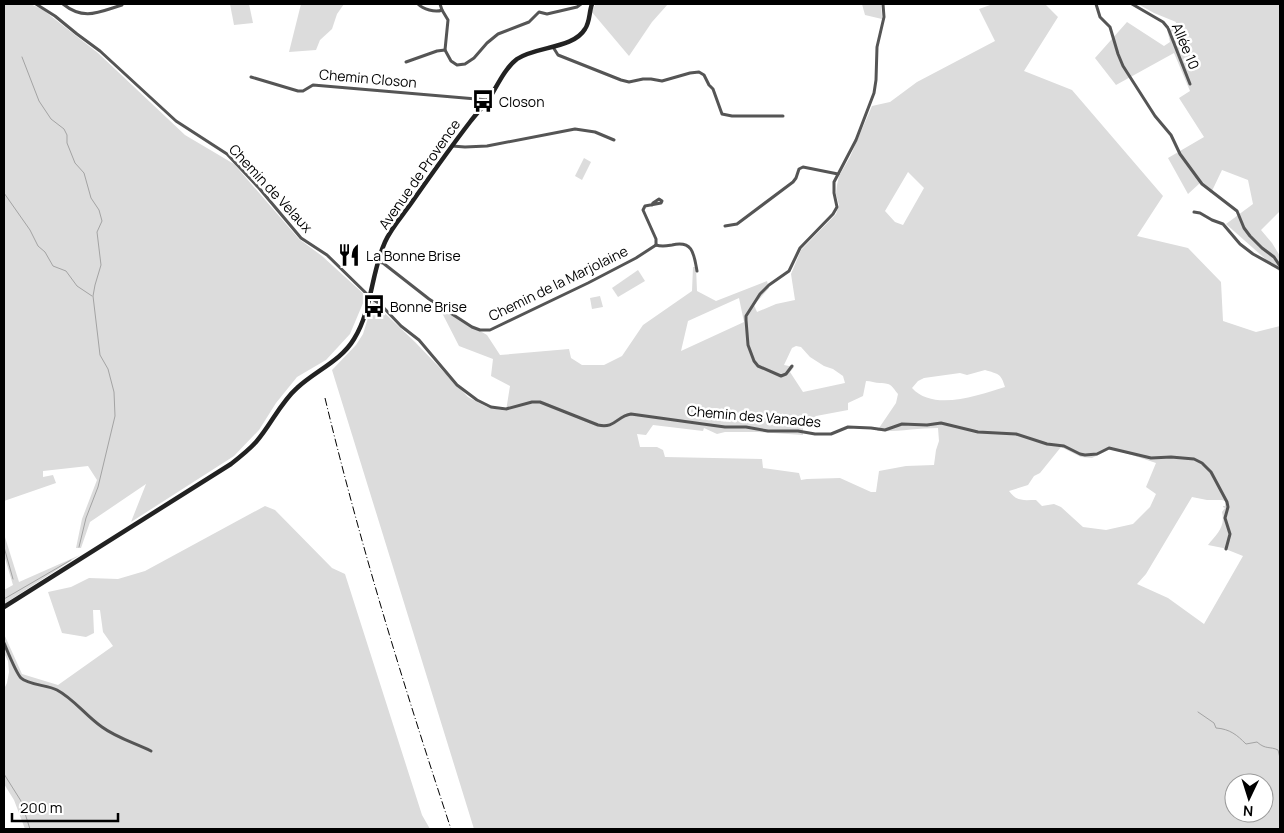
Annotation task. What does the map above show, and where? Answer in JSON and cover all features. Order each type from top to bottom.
[{"type":"street","name":"Chemin de Velaux","points":[[36,4],[55,16],[100,51],[176,121],[227,154],[260,188],[301,238],[326,255],[370,297]]},
{"type":"street","points":[[63,4],[77,12],[90,14],[122,4]]},
{"type":"street","points":[[418,4],[436,12],[442,10]]},
{"type":"street","points":[[440,4],[448,20],[444,50],[451,62],[458,64],[465,64],[474,58],[498,34],[529,22],[539,12],[547,14],[577,7],[581,4]]},
{"type":"street","name":"Avenue de Provence","points":[[4,607],[246,453],[260,437],[288,396],[350,346],[357,334],[370,297],[378,262],[389,235],[452,146],[488,100],[509,67],[526,54],[560,45],[581,35],[586,27],[592,4]]},
{"type":"street","points":[[792,366],[786,374],[781,376],[755,363],[748,345],[746,316],[760,294],[789,271],[800,248],[837,208],[834,182],[856,140],[874,93],[877,47],[884,17],[883,4]]},
{"type":"street","points":[[1096,4],[1100,17],[1110,27],[1123,66],[1171,135],[1180,154],[1202,184],[1237,211],[1244,228],[1250,236],[1274,257],[1280,267]]},
{"type":"street","name":"Allée 10","points":[[1132,4],[1163,22],[1168,28],[1190,84]]},
{"type":"street","points":[[552,47],[558,55],[630,82],[643,79],[662,81],[699,72],[704,75],[713,89],[722,114],[732,116],[783,116]]},
{"type":"street","points":[[406,62],[444,50]]},
{"type":"street","name":"Chemin Closon","points":[[250,77],[300,92],[313,85],[488,100]]},
{"type":"street","points":[[452,146],[487,146],[575,129],[595,132],[614,140]]},
{"type":"street","points":[[725,226],[737,224],[793,182],[799,169],[803,167],[838,174]]},
{"type":"street","points":[[652,205],[645,206],[644,210],[656,239],[656,245],[663,247],[682,243],[688,245],[691,249],[697,271]]},
{"type":"street","points":[[1194,212],[1223,224],[1240,244],[1253,254],[1280,267]]},
{"type":"street","name":"Chemin de la Marjolaine","points":[[378,262],[383,263],[429,300],[472,327],[490,330],[588,283],[636,258],[656,245]]},
{"type":"street","name":"Chemin des Vanades","points":[[370,297],[382,306],[400,326],[419,340],[457,385],[477,400],[491,407],[506,408],[540,402],[598,425],[606,426],[631,414],[725,427],[746,426],[768,431],[798,431],[815,434],[831,434],[848,427],[883,430],[902,424],[927,425],[941,423],[978,432],[1016,434],[1047,444],[1064,446],[1085,455],[1097,454],[1109,448],[1153,459],[1171,457],[1194,459],[1202,463],[1211,472],[1227,502],[1226,518],[1230,534],[1226,549]]},
{"type":"street","points":[[4,643],[20,678],[27,682],[57,690],[102,727],[123,739],[151,751]]},
{"type":"shaded area","points":[[4,4],[30,4],[42,9],[98,53],[185,135],[234,164],[299,239],[322,256],[366,296],[350,334],[326,360],[297,377],[276,403],[259,430],[234,456],[131,522],[146,484],[90,522],[81,548],[76,548],[82,519],[97,480],[88,466],[43,471],[43,477],[53,475],[56,483],[4,501]]},
{"type":"shaded area","points":[[230,4],[249,4],[253,23],[234,25]]},
{"type":"shaded area","points":[[301,4],[344,4],[337,14],[332,29],[320,40],[316,50],[289,52]]},
{"type":"shaded area","points":[[596,4],[668,4],[652,22],[629,56],[591,11]]},
{"type":"shaded area","points":[[862,4],[881,4],[882,19],[865,15]]},
{"type":"shaded area","points":[[993,4],[1045,4],[1058,17],[1024,71],[1072,90],[1163,196],[1137,236],[1188,248],[1221,282],[1223,321],[1256,332],[1280,326],[1280,829],[474,829],[332,370],[356,345],[363,334],[373,302],[468,397],[487,407],[506,411],[510,386],[491,376],[493,359],[459,346],[439,307],[487,335],[500,355],[569,349],[571,358],[582,365],[604,365],[622,356],[643,325],[692,291],[693,267],[696,267],[697,291],[716,301],[767,281],[769,288],[754,305],[757,312],[776,304],[795,300],[791,274],[801,250],[836,214],[839,205],[836,194],[839,176],[850,157],[872,106],[890,102],[917,82],[995,41],[979,9]],"holes":[[[908,172],[924,188],[903,225],[895,222],[885,211]],[[739,298],[744,322],[681,351],[688,321]],[[796,346],[801,347],[810,357],[843,376],[845,383],[803,392],[790,372],[794,367],[784,365],[792,348]],[[985,370],[993,372],[1002,379],[1005,387],[957,400],[932,399],[921,395],[912,388],[918,381],[924,378],[960,373],[967,375]],[[866,381],[890,385],[898,394],[896,403],[877,431],[938,428],[939,441],[934,465],[906,466],[879,471],[876,492],[871,492],[840,478],[801,480],[799,473],[763,468],[762,459],[665,457],[663,450],[657,447],[640,447],[637,434],[646,435],[653,425],[703,431],[704,428],[717,434],[725,432],[758,432],[803,435],[803,425],[816,416],[848,410],[848,403],[863,396]],[[1061,447],[1081,457],[1092,458],[1110,449],[1156,463],[1146,487],[1156,494],[1150,507],[1133,524],[1106,530],[1083,527],[1061,507],[1054,504],[1042,506],[1036,500],[1021,500],[1009,491],[1028,485],[1034,476],[1040,473]],[[1192,497],[1225,501],[1225,506],[1223,506],[1225,508],[1222,512],[1223,522],[1217,534],[1208,545],[1223,548],[1243,556],[1204,624],[1168,598],[1137,584],[1146,574]]]},
{"type":"shaded area","points":[[1138,4],[1280,4],[1280,211],[1261,230],[1280,256],[1280,272],[1226,224],[1253,204],[1248,180],[1222,170],[1211,193],[1200,183],[1188,194],[1168,158],[1204,137],[1179,98],[1190,91],[1174,53],[1116,85],[1095,58],[1127,22],[1164,46],[1170,42],[1167,29],[1175,26],[1176,22]]},
{"type":"shaded area","points":[[584,158],[591,162],[582,180],[575,176]]},
{"type":"shaded area","points":[[638,270],[645,281],[618,297],[612,288]]},
{"type":"shaded area","points":[[600,296],[603,307],[592,309],[590,298]]},
{"type":"shaded area","points":[[265,506],[275,510],[332,568],[345,574],[422,815],[430,829],[25,829],[14,800],[4,784],[4,689],[9,672],[8,661],[4,653],[4,634],[22,674],[58,685],[113,646],[103,632],[100,610],[93,610],[94,633],[86,637],[62,633],[48,592],[71,587],[89,578],[118,579],[145,571]]},
{"type":"shaded area","points":[[4,534],[19,582],[80,555],[4,604],[4,590],[13,585],[4,555]]},
{"type":"waterway","points":[[22,57],[39,101],[51,119],[64,129],[67,135],[67,143],[75,163],[84,173],[91,198],[99,210],[102,221],[97,232],[101,265],[93,296],[100,355],[108,369],[114,392],[115,416],[98,487],[86,518],[79,547]]},
{"type":"waterway","points":[[4,193],[53,266],[66,271],[77,286],[92,296]]},
{"type":"waterway","points":[[4,547],[13,579]]},
{"type":"waterway","points":[[4,599],[71,560]]},
{"type":"waterway","points":[[1198,712],[1214,723],[1216,728],[1233,733],[1246,744],[1257,742],[1263,746],[1278,750],[1280,758]]},
{"type":"waterway","points":[[4,774],[21,801],[30,829]]},
{"type":"railway","points":[[325,398],[353,507],[384,615],[451,829]]},
{"type":"place","name":"Closon","points":[[483,101]]},
{"type":"place","name":"La Bonne Brise","points":[[349,255]]},
{"type":"place","name":"Bonne Brise","points":[[374,306]]}]
